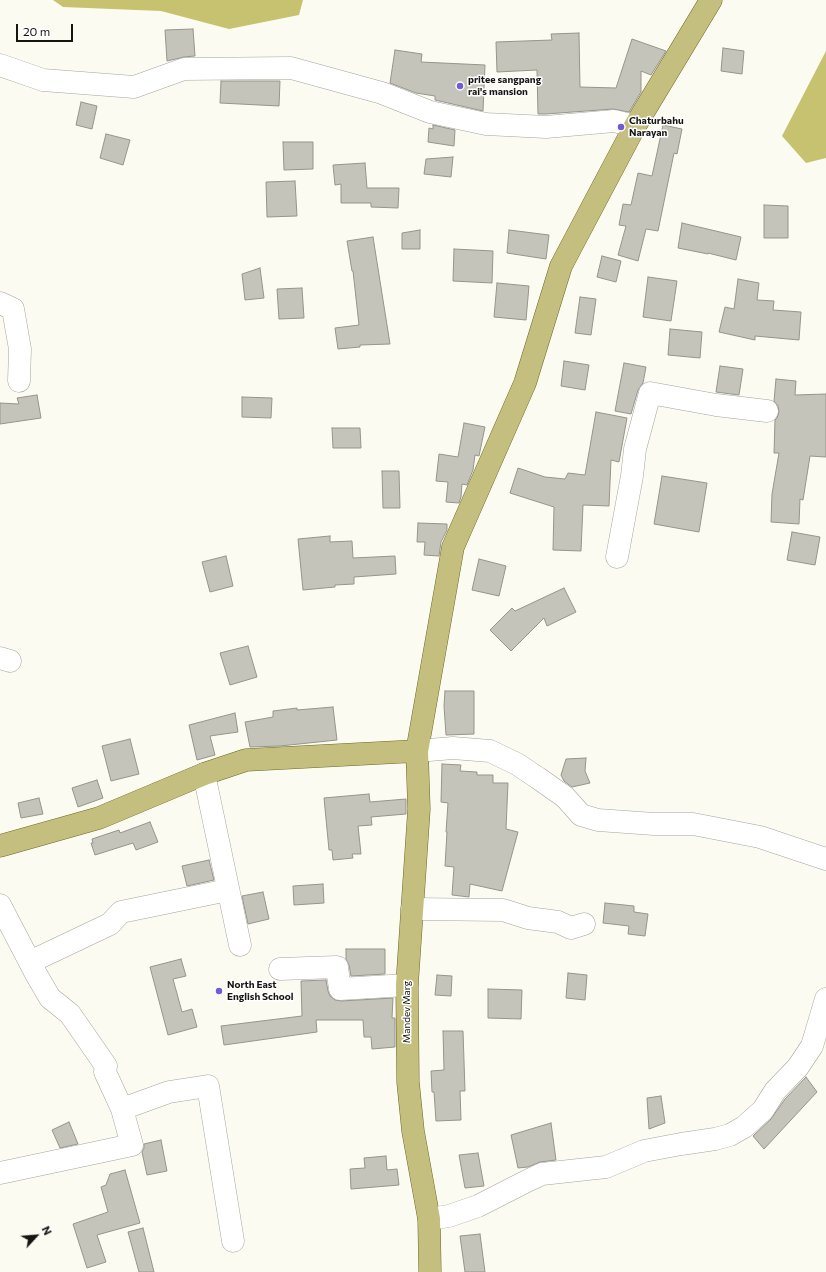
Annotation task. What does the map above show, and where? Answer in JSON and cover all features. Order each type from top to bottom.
[{"type":"main road","name":"Mandev Marg","points":[[430,1272],[429,1219],[413,1131],[408,1082],[407,985],[419,809],[417,751],[453,547],[525,383],[561,266],[635,126],[710,0]]},
{"type":"main road","points":[[0,846],[99,818],[204,774],[246,760],[417,751]]},
{"type":"street","points":[[0,65],[43,80],[134,87],[184,69],[291,68],[382,93],[430,112],[486,124],[546,128],[614,121],[635,126]]},
{"type":"street","points":[[0,303],[13,309],[20,349],[19,381]]},
{"type":"street","points":[[617,558],[632,476],[635,449],[650,393],[716,405],[767,411]]},
{"type":"street","points":[[417,751],[453,748],[490,751],[517,764],[538,778],[565,797],[581,815],[598,820],[654,824],[693,824],[760,837],[826,859]]},
{"type":"street","points":[[204,774],[240,945]]},
{"type":"street","points":[[30,962],[110,924],[121,912],[228,890]]},
{"type":"street","points":[[0,905],[50,998],[70,1014],[106,1066],[105,1072],[122,1109],[132,1145],[0,1172]]},
{"type":"street","points":[[412,909],[503,910],[528,918],[558,922],[571,928],[584,924]]},
{"type":"street","points":[[280,969],[337,967],[340,989],[407,985]]},
{"type":"street","points":[[429,1219],[449,1216],[478,1206],[542,1174],[606,1168],[644,1152],[730,1135],[744,1127],[763,1110],[775,1091],[802,1061],[812,1046],[826,999]]},
{"type":"street","points":[[122,1109],[169,1092],[208,1086],[233,1241]]},
{"type":"shaded area","points":[[53,0],[303,0],[299,15],[229,29],[161,11],[63,7]]},
{"type":"shaded area","points":[[826,51],[826,158],[806,163],[782,136]]},
{"type":"building","points":[[193,29],[195,56],[167,61],[165,30]]},
{"type":"building","points":[[579,33],[580,87],[616,88],[632,39],[666,51],[651,75],[641,71],[641,92],[629,112],[613,109],[538,114],[537,70],[497,72],[496,42],[552,40],[551,34]]},
{"type":"building","points":[[723,48],[744,51],[742,74],[721,71]]},
{"type":"building","points":[[395,50],[422,54],[421,62],[485,65],[483,111],[435,100],[435,96],[416,93],[390,83]]},
{"type":"building","points":[[221,81],[280,81],[279,106],[220,103]]},
{"type":"building","points":[[81,102],[97,106],[92,129],[76,125]]},
{"type":"building","points":[[433,125],[455,130],[454,146],[428,142],[429,128],[433,129]]},
{"type":"building","points":[[663,125],[682,129],[677,154],[674,153],[658,231],[646,229],[638,261],[618,255],[626,226],[619,225],[623,204],[631,205],[638,173],[652,176]]},
{"type":"building","points":[[106,134],[130,140],[123,165],[100,158]]},
{"type":"building","points":[[283,142],[313,142],[313,169],[284,170]]},
{"type":"building","points":[[453,157],[451,177],[424,174],[426,159]]},
{"type":"building","points":[[365,163],[367,188],[399,188],[398,208],[371,207],[371,203],[341,203],[341,184],[335,185],[333,165]]},
{"type":"building","points":[[295,181],[297,216],[267,217],[266,182]]},
{"type":"building","points":[[764,205],[788,206],[788,238],[764,238]]},
{"type":"building","points":[[682,223],[741,237],[736,260],[678,248]]},
{"type":"building","points":[[420,230],[420,249],[402,249],[402,233]]},
{"type":"building","points":[[509,230],[549,235],[546,259],[507,253]]},
{"type":"building","points":[[373,237],[390,344],[360,345],[360,347],[338,349],[335,328],[359,325],[353,271],[347,241]]},
{"type":"building","points":[[454,249],[493,251],[492,283],[453,281]]},
{"type":"building","points":[[602,256],[621,261],[616,282],[597,277]]},
{"type":"building","points":[[260,268],[264,298],[245,300],[242,274]]},
{"type":"building","points":[[648,277],[677,281],[671,321],[643,317]]},
{"type":"building","points":[[738,279],[759,283],[757,300],[774,301],[773,310],[801,312],[799,340],[755,336],[755,340],[719,332],[725,307],[734,309]]},
{"type":"building","points":[[497,283],[529,286],[526,320],[494,317]]},
{"type":"building","points":[[302,288],[304,318],[279,319],[277,289]]},
{"type":"building","points":[[580,297],[596,299],[591,335],[575,333]]},
{"type":"building","points":[[670,329],[702,332],[700,358],[668,355]]},
{"type":"building","points":[[564,361],[589,365],[585,390],[561,386]]},
{"type":"building","points":[[624,363],[646,367],[643,383],[638,390],[631,414],[615,411]]},
{"type":"building","points":[[720,366],[743,369],[739,395],[716,392]]},
{"type":"building","points":[[776,379],[796,381],[795,395],[826,394],[826,457],[810,456],[803,500],[800,499],[799,524],[771,522],[772,494],[779,453],[774,453],[775,420],[779,412],[778,406],[774,401]]},
{"type":"building","points":[[37,395],[41,418],[0,424],[0,403],[19,404],[17,398]]},
{"type":"building","points":[[242,397],[272,398],[271,418],[242,417]]},
{"type":"building","points":[[596,412],[627,418],[619,462],[611,460],[609,506],[583,505],[581,551],[553,550],[554,507],[510,493],[518,468],[545,477],[565,479],[568,473],[585,475]]},
{"type":"building","points":[[464,423],[485,427],[479,456],[475,455],[473,470],[467,485],[462,484],[459,503],[446,502],[448,482],[436,481],[439,454],[458,457]]},
{"type":"building","points":[[332,428],[360,428],[361,448],[333,448]]},
{"type":"building","points":[[382,471],[399,471],[400,508],[383,508]]},
{"type":"building","points":[[662,476],[707,483],[699,532],[654,524]]},
{"type":"building","points":[[418,523],[447,524],[447,530],[441,542],[439,556],[424,555],[425,542],[417,542]]},
{"type":"building","points":[[792,532],[820,537],[815,565],[787,560]]},
{"type":"building","points":[[330,536],[330,542],[352,541],[353,558],[395,556],[396,574],[354,577],[354,584],[335,585],[335,587],[303,590],[298,539]]},
{"type":"building","points":[[226,556],[233,586],[210,592],[202,562]]},
{"type":"building","points":[[479,559],[506,566],[499,596],[472,590]]},
{"type":"building","points":[[564,588],[576,612],[547,626],[544,618],[511,651],[490,630],[512,608],[515,611]]},
{"type":"building","points":[[248,646],[257,677],[230,685],[220,653]]},
{"type":"building","points":[[445,691],[474,691],[474,734],[446,735],[444,706]]},
{"type":"building","points":[[333,707],[337,740],[280,746],[250,747],[245,722],[273,717],[273,711],[297,708],[297,710]]},
{"type":"building","points":[[235,713],[238,732],[210,736],[215,755],[197,760],[189,725]]},
{"type":"building","points":[[130,739],[139,774],[111,781],[102,746]]},
{"type":"building","points":[[586,758],[585,771],[590,783],[572,787],[564,781],[561,775],[566,759]]},
{"type":"building","points":[[442,764],[461,765],[460,771],[477,772],[477,775],[493,775],[493,783],[508,783],[506,829],[518,832],[502,891],[470,884],[469,897],[452,895],[454,867],[445,866],[448,803],[441,802]]},
{"type":"building","points":[[97,780],[103,798],[78,807],[72,788]]},
{"type":"building","points":[[369,794],[370,802],[406,799],[406,814],[371,817],[372,825],[358,826],[361,854],[352,854],[353,858],[333,860],[332,850],[329,850],[324,798]]},
{"type":"building","points":[[39,798],[43,814],[21,818],[18,803]]},
{"type":"building","points":[[150,822],[158,842],[136,850],[133,843],[95,855],[91,843],[93,843],[92,839],[119,830],[120,833]]},
{"type":"building","points":[[209,860],[214,880],[187,886],[182,866]]},
{"type":"building","points":[[323,884],[324,903],[294,905],[293,886]]},
{"type":"building","points":[[263,892],[269,919],[248,924],[242,896]]},
{"type":"building","points":[[605,903],[634,906],[634,912],[648,914],[645,936],[628,934],[629,926],[603,923]]},
{"type":"building","points":[[346,949],[385,949],[385,974],[351,976],[346,959]]},
{"type":"building","points":[[181,959],[186,976],[173,979],[182,1012],[192,1009],[197,1027],[168,1035],[150,967]]},
{"type":"building","points":[[568,973],[587,975],[585,1000],[566,998]]},
{"type":"building","points":[[437,975],[452,976],[451,996],[435,995]]},
{"type":"building","points":[[326,980],[330,996],[335,1000],[341,1001],[393,998],[392,1018],[395,1018],[395,1047],[372,1049],[371,1037],[364,1037],[363,1020],[316,1020],[317,1032],[224,1045],[221,1026],[302,1016],[301,981]]},
{"type":"building","points":[[488,989],[522,990],[521,1019],[488,1018]]},
{"type":"building","points":[[443,1031],[463,1031],[465,1091],[460,1091],[461,1120],[436,1121],[431,1071],[444,1070]]},
{"type":"building","points":[[806,1077],[817,1092],[764,1149],[753,1136],[771,1119],[785,1099]]},
{"type":"building","points":[[661,1096],[665,1123],[649,1129],[647,1098]]},
{"type":"building","points":[[69,1122],[78,1144],[60,1148],[52,1130]]},
{"type":"building","points":[[551,1123],[556,1160],[540,1162],[528,1167],[518,1168],[511,1135]]},
{"type":"building","points":[[161,1140],[167,1171],[147,1175],[142,1152],[144,1144]]},
{"type":"building","points":[[478,1153],[484,1186],[465,1188],[459,1155]]},
{"type":"building","points":[[386,1156],[387,1170],[397,1169],[399,1185],[351,1189],[350,1169],[365,1168],[364,1158]]},
{"type":"building","points":[[125,1170],[140,1223],[97,1235],[106,1262],[87,1268],[73,1224],[108,1212],[101,1187],[106,1185],[110,1174]]},
{"type":"building","points":[[143,1228],[154,1272],[139,1272],[128,1232]]},
{"type":"building","points":[[480,1234],[485,1272],[465,1272],[460,1236]]},
{"type":"place","name":"pritee sangpang rai's mansion","points":[[460,86]]},
{"type":"place","name":"Chaturbahu Narayan","points":[[621,127]]},
{"type":"place","name":"North East English School","points":[[219,991]]}]
